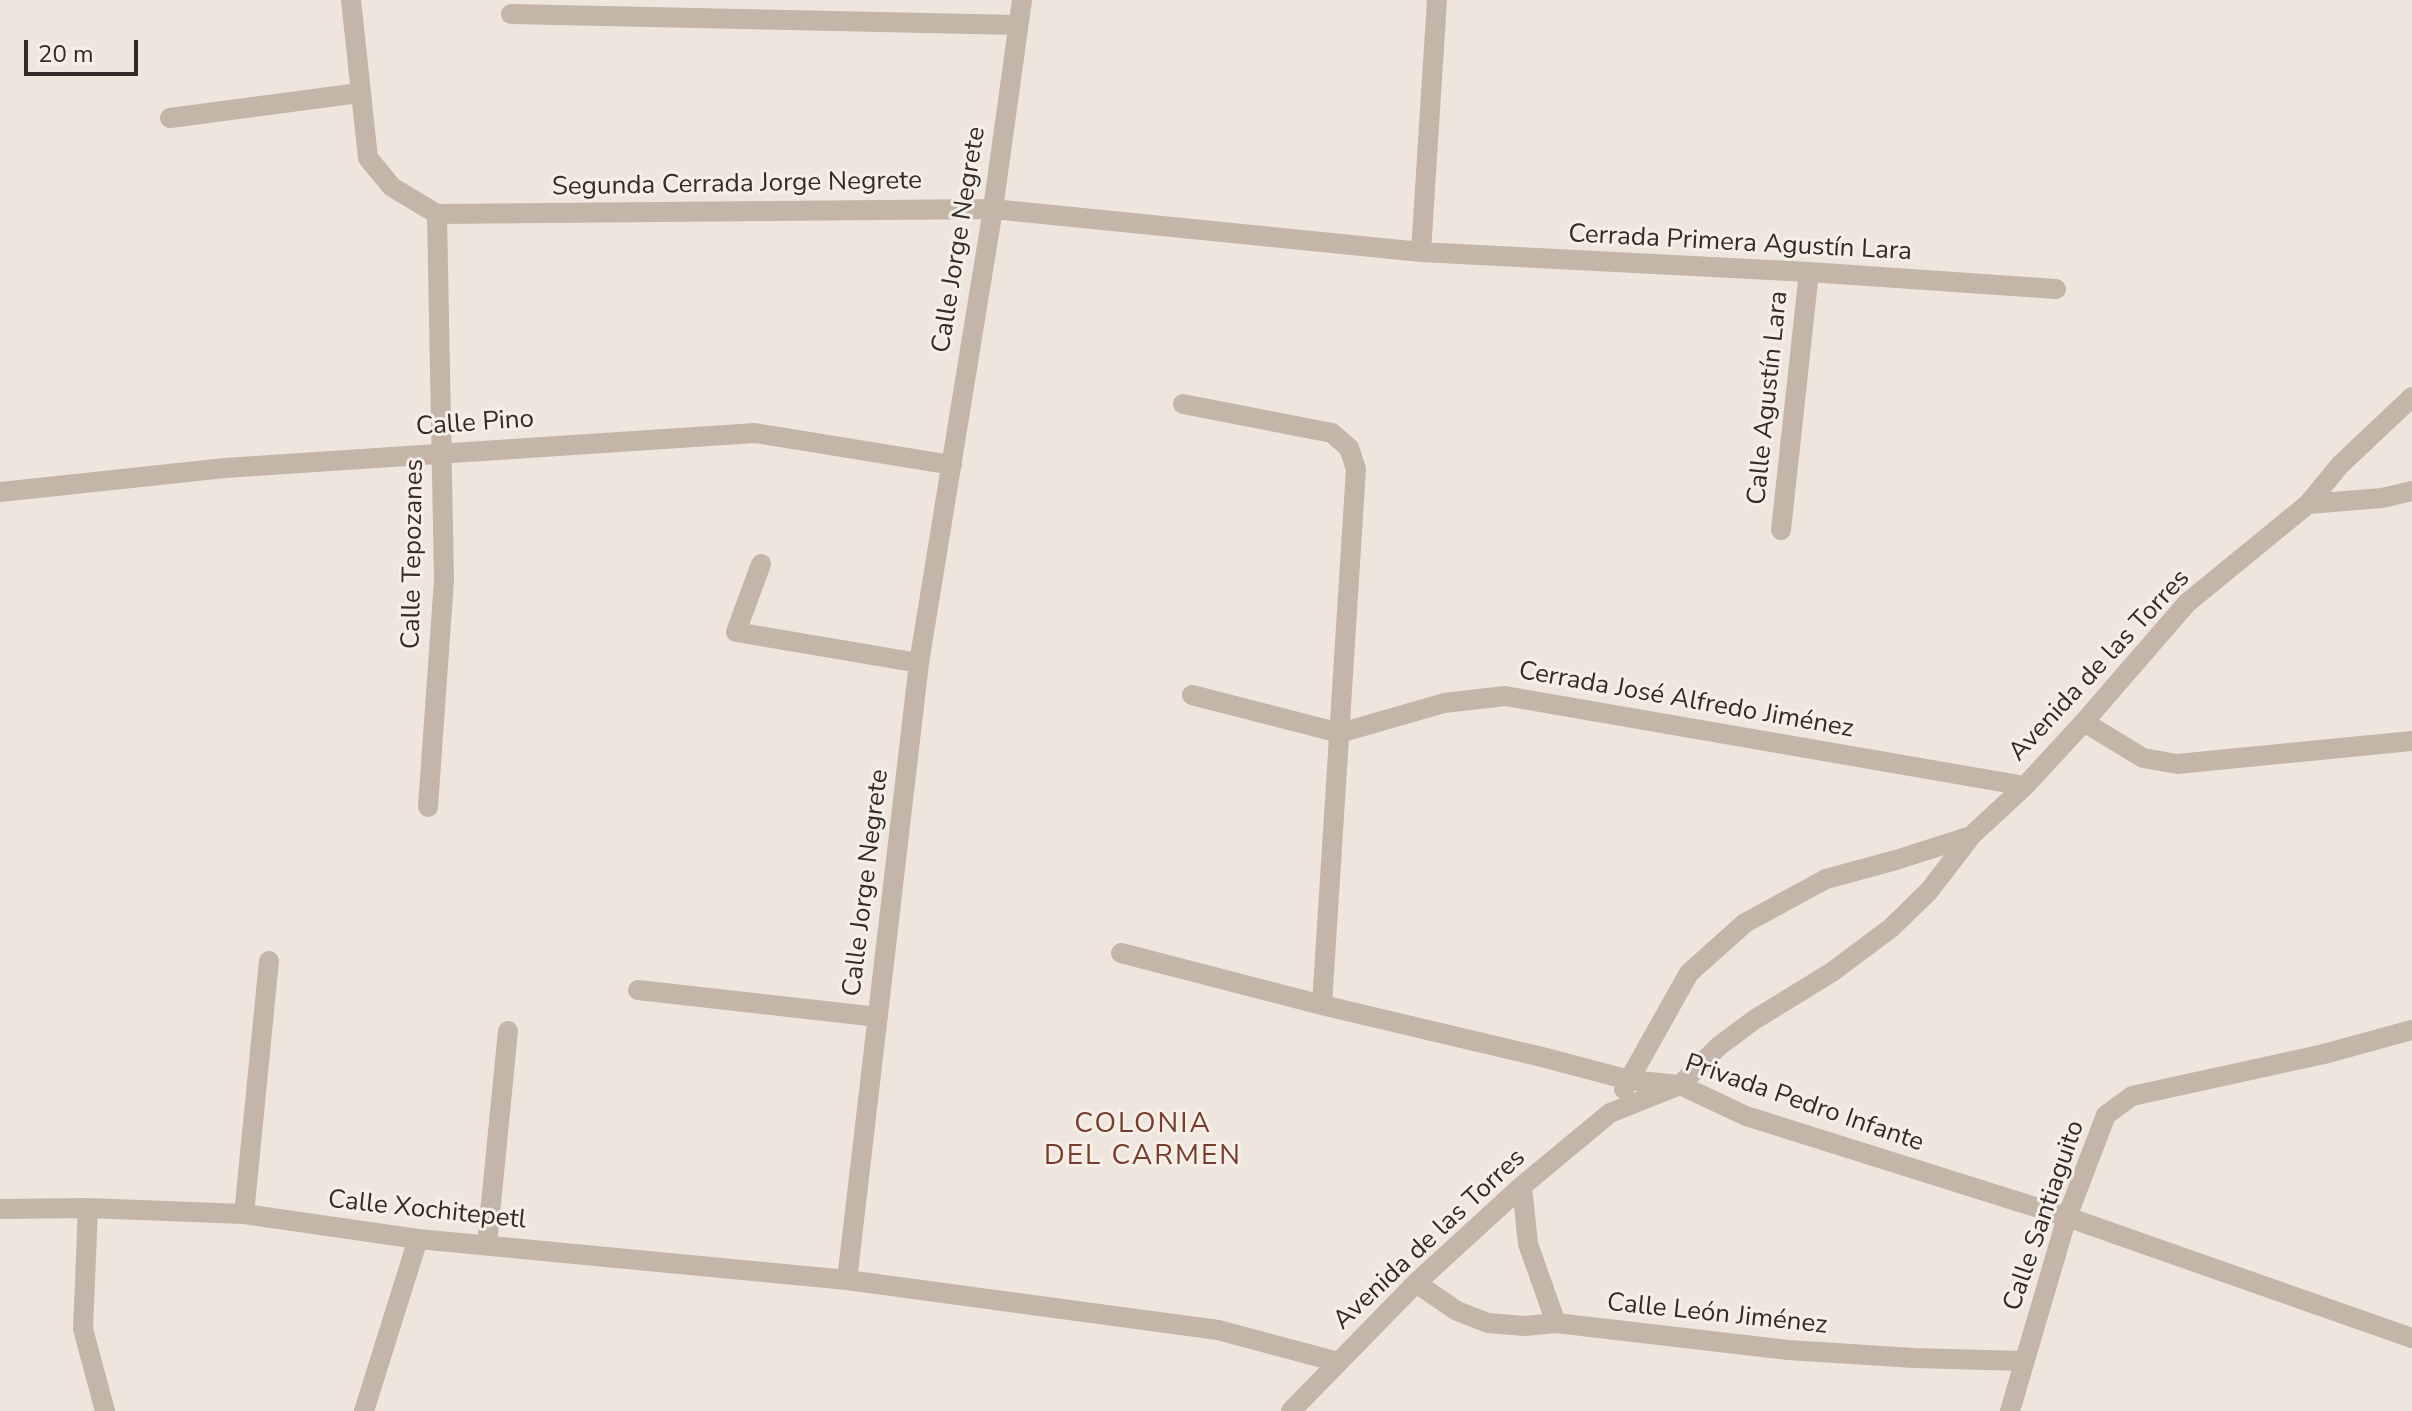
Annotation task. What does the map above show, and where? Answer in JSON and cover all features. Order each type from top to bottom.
[{"type":"street","points":[[351,0],[368,158],[392,187],[437,214]]},
{"type":"street","name":"Calle Jorge Negrete","points":[[847,1280],[919,663],[993,209],[1022,0]]},
{"type":"street","points":[[1421,252],[1437,0]]},
{"type":"street","points":[[511,14],[1018,25]]},
{"type":"street","points":[[170,118],[359,93]]},
{"type":"street","name":"Segunda Cerrada Jorge Negrete","points":[[437,214],[993,209],[1421,252]]},
{"type":"street","name":"Calle Tepozanes","points":[[428,807],[444,580],[437,214]]},
{"type":"street","name":"Cerrada Primera Agustín Lara","points":[[1421,252],[1809,272],[2056,289]]},
{"type":"street","name":"Calle Agustín Lara","points":[[1781,530],[1809,272]]},
{"type":"street","name":"Avenida de las Torres","points":[[1291,1411],[1416,1283],[1522,1186],[1610,1113],[1680,1085],[1719,1046],[1754,1020],[1832,972],[1891,928],[1929,891],[1972,835],[2025,786],[2084,722],[2187,603],[2308,504],[2340,465],[2412,397]]},
{"type":"street","points":[[1183,404],[1332,433],[1349,448],[1356,469],[1322,1005]]},
{"type":"street","name":"Calle Pino","points":[[0,492],[225,468],[755,433],[952,465]]},
{"type":"street","points":[[2308,504],[2382,498],[2412,491]]},
{"type":"street","points":[[761,564],[736,632],[919,663]]},
{"type":"street","points":[[1192,695],[1340,733]]},
{"type":"street","name":"Cerrada José Alfredo Jiménez","points":[[1340,733],[1444,703],[1505,696],[2025,786]]},
{"type":"street","points":[[2084,722],[2143,758],[2177,764],[2412,741]]},
{"type":"street","name":"Avenida de las Torres","points":[[1610,1113],[1689,973],[1745,923],[1826,879],[1972,835]]},
{"type":"street","name":"Privada Pedro Infante","points":[[1121,953],[1629,1080],[1680,1085],[1746,1116],[2067,1217],[2412,1338]]},
{"type":"street","points":[[244,1214],[269,961]]},
{"type":"street","points":[[638,990],[878,1017]]},
{"type":"street","name":"Calle Santiaguito","points":[[2010,1411],[2067,1217],[2106,1115],[2132,1096],[2324,1054],[2412,1030]]},
{"type":"street","points":[[487,1244],[508,1031]]},
{"type":"street","points":[[1522,1186],[1528,1244],[1556,1323]]},
{"type":"street","points":[[88,1208],[83,1329],[105,1411]]},
{"type":"street","name":"Calle Xochitepetl","points":[[0,1209],[88,1208],[244,1214],[418,1239],[847,1280]]},
{"type":"street","points":[[364,1411],[418,1239]]},
{"type":"street","points":[[847,1280],[1218,1330],[1338,1362]]},
{"type":"street","name":"Calle León Jiménez","points":[[1416,1283],[1457,1311],[1488,1323],[1525,1326],[1556,1323],[1788,1350],[2024,1361]]},
{"type":"district","name":"COLONIA DEL CARMEN","points":[[1143,1141]]}]
